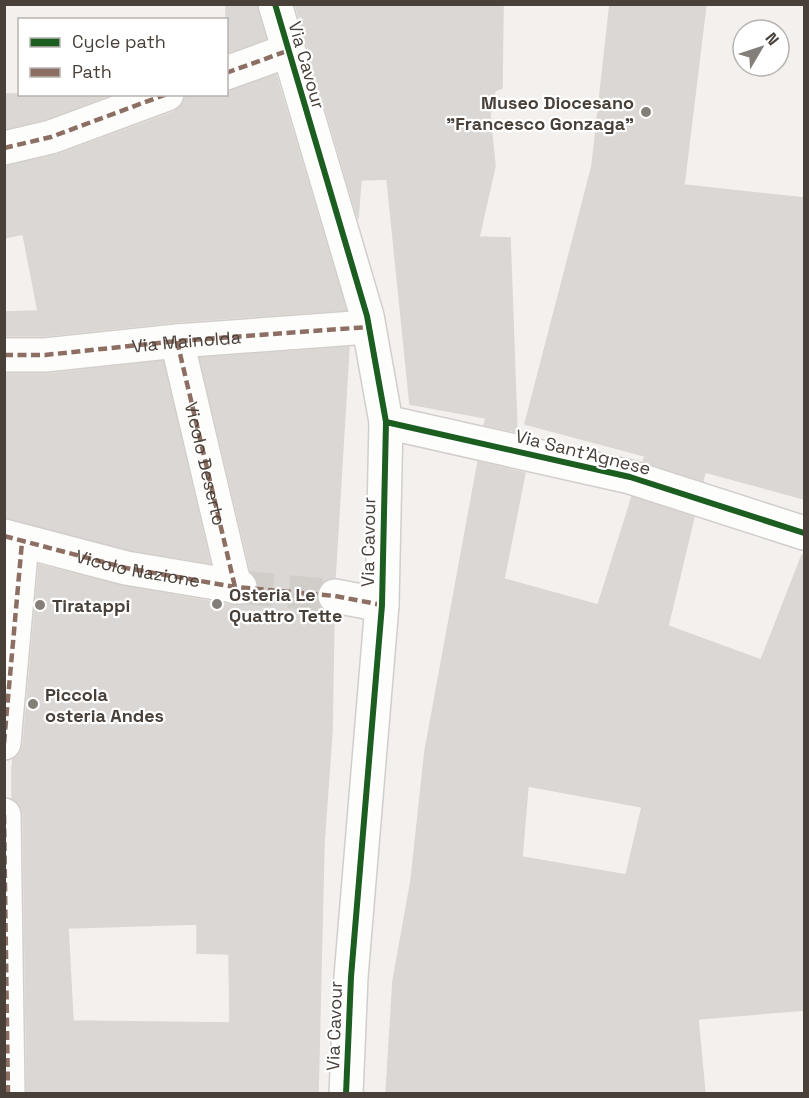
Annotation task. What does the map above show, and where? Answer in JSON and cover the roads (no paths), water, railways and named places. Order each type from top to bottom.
[{"type":"street","name":"Via Cavour","points":[[275,4],[367,316],[386,422],[382,606],[351,977],[346,1094]]},
{"type":"street","points":[[228,72],[287,51]]},
{"type":"street","points":[[4,148],[51,137],[162,96]]},
{"type":"street","name":"Via Mainolda","points":[[4,355],[45,355],[177,341],[368,327]]},
{"type":"street","name":"Vicolo Deserto","points":[[177,341],[237,587]]},
{"type":"street","name":"Via Sant'Agnese","points":[[386,422],[630,477],[804,533]]},
{"type":"street","points":[[4,742],[23,542]]},
{"type":"street","name":"Vicolo Nazione","points":[[23,542],[126,568],[237,587]]},
{"type":"street","points":[[335,596],[382,606]]},
{"type":"street","points":[[4,815],[8,1094]]},
{"type":"tunnel","points":[[240,587],[335,596]]},
{"type":"place","name":"Museo Diocesano \"Francesco Gonzaga\"","points":[[646,112]]},
{"type":"place","name":"Osteria Le Quattro Tette","points":[[217,604]]},
{"type":"place","name":"Tiratappi","points":[[40,605]]},
{"type":"place","name":"Piccola osteria Andes","points":[[33,704]]}]
